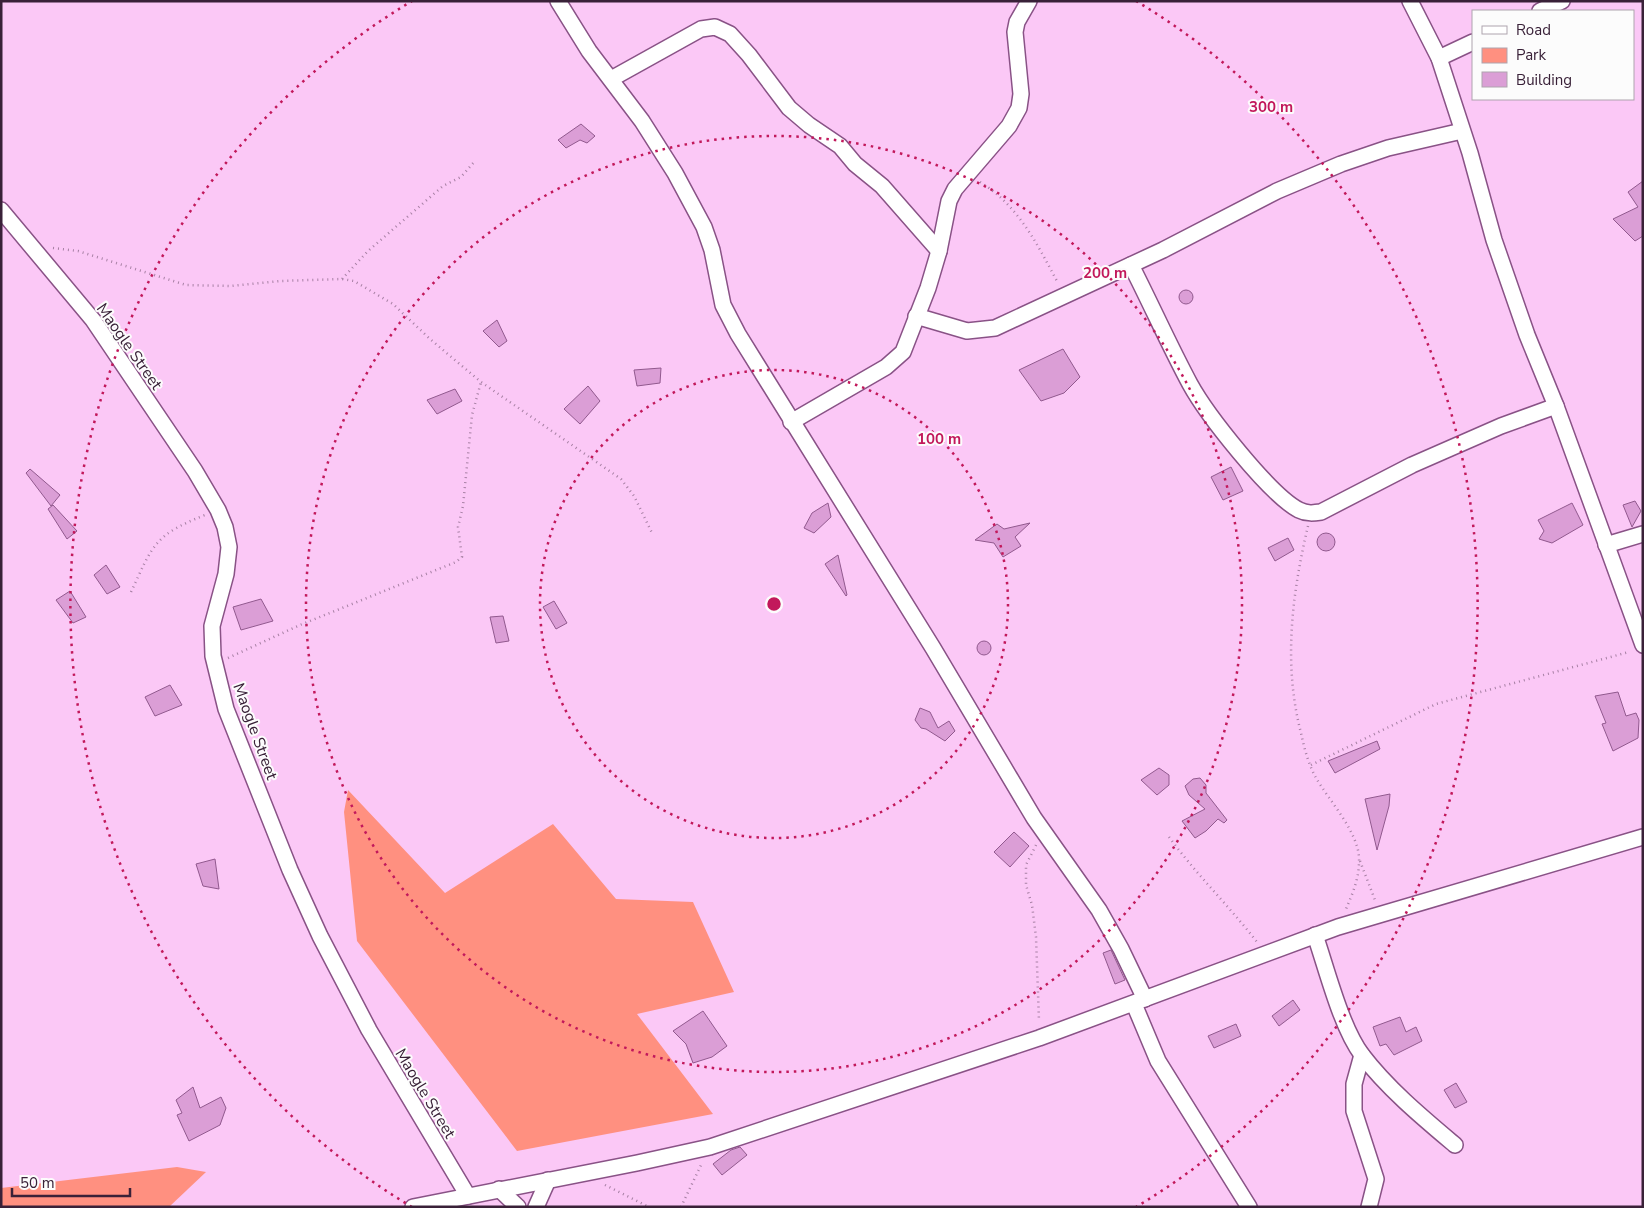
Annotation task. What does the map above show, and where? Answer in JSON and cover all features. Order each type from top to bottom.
[{"type":"street","points":[[558,1],[589,51],[642,121],[670,165],[704,227],[712,250],[723,304],[738,334],[1045,832],[1099,910],[1139,1002],[1158,1061],[1249,1207]]},
{"type":"street","points":[[791,422],[886,367],[903,352],[939,251],[949,201],[955,189],[1009,126],[1019,108],[1021,94],[1015,32],[1017,22],[1029,1]]},
{"type":"street","points":[[1410,1],[1439,58],[1494,240],[1527,336],[1556,406],[1606,544],[1638,648]]},
{"type":"street","points":[[1542,10],[1562,1]]},
{"type":"street","points":[[611,79],[701,29],[715,27],[730,34],[749,55],[789,108],[809,125],[840,146],[855,164],[882,186],[939,251]]},
{"type":"street","points":[[1439,58],[1472,42]]},
{"type":"street","points":[[916,316],[967,331],[995,328],[1131,265],[1276,191],[1341,164],[1388,148],[1462,130]]},
{"type":"street","name":"Maogle Street","points":[[1,210],[93,320],[218,510],[225,527],[229,547],[226,574],[212,626],[215,665],[226,709],[290,870],[320,936],[369,1030],[468,1196]]},
{"type":"street","points":[[1131,265],[1191,386],[1222,429],[1279,496],[1300,511],[1310,514],[1321,512],[1412,466],[1492,430],[1556,406]]},
{"type":"street","points":[[1606,544],[1643,534]]},
{"type":"street","points":[[413,1207],[710,1147],[1039,1038],[1139,1002],[1266,952],[1338,927],[1643,837]]},
{"type":"street","points":[[1316,935],[1349,1032],[1362,1055],[1420,1115],[1455,1145]]},
{"type":"street","points":[[1362,1055],[1354,1084],[1354,1111],[1376,1179],[1369,1207]]},
{"type":"street","points":[[536,1207],[548,1180]]},
{"type":"street","points":[[499,1189],[518,1207]]},
{"type":"path","points":[[342,279],[368,250],[442,186],[461,177],[476,161]]},
{"type":"path","points":[[968,174],[991,188],[1014,210],[1028,228],[1065,297]]},
{"type":"path","points":[[34,250],[57,248],[78,251],[186,286],[205,287],[280,281],[342,279],[354,281],[393,304],[430,339],[481,382],[587,453],[621,479],[634,496],[652,533]]},
{"type":"path","points":[[215,665],[300,625],[420,578],[461,558],[458,528],[463,506],[472,415],[481,382]]},
{"type":"path","points":[[131,592],[157,541],[184,523],[218,510]]},
{"type":"path","points":[[1310,514],[1294,597],[1290,648],[1293,686],[1300,732],[1310,766],[1326,797],[1354,838],[1360,861],[1381,913]]},
{"type":"path","points":[[1310,766],[1436,704],[1638,648]]},
{"type":"path","points":[[1039,1038],[1039,981],[1032,905],[1026,885],[1026,865],[1045,832]]},
{"type":"path","points":[[1169,837],[1204,882],[1230,907],[1266,952]]},
{"type":"path","points":[[1338,927],[1356,882],[1360,861]]},
{"type":"path","points":[[681,1207],[710,1147]]},
{"type":"path","points":[[581,1173],[649,1207]]},
{"type":"green space","points":[[348,790],[445,893],[553,824],[616,899],[693,902],[734,992],[637,1014],[713,1114],[517,1151],[357,941],[344,812]]},
{"type":"green space","points":[[177,1167],[206,1172],[169,1207],[1,1207],[1,1188]]},
{"type":"building","points":[[581,124],[595,136],[587,143],[580,140],[566,148],[558,140]]},
{"type":"building","points":[[1643,181],[1643,236],[1635,241],[1613,219],[1638,207],[1628,192]]},
{"type":"building","points":[[1186,290],[1191,292],[1193,297],[1191,302],[1186,304],[1181,302],[1179,297],[1181,292]]},
{"type":"building","points":[[497,320],[507,341],[499,347],[483,331]]},
{"type":"building","points":[[1063,349],[1080,377],[1064,393],[1041,401],[1019,370]]},
{"type":"building","points":[[661,368],[660,383],[637,386],[634,370]]},
{"type":"building","points":[[588,386],[600,401],[580,424],[564,409]]},
{"type":"building","points":[[455,389],[462,401],[437,414],[427,400]]},
{"type":"building","points":[[1231,467],[1243,491],[1223,500],[1211,477]]},
{"type":"building","points":[[30,469],[60,495],[51,506],[26,473]]},
{"type":"building","points":[[1635,501],[1641,511],[1632,527],[1623,505]]},
{"type":"building","points":[[828,503],[831,517],[814,533],[804,528],[812,513]]},
{"type":"building","points":[[1572,503],[1583,525],[1552,543],[1539,539],[1544,531],[1538,520]]},
{"type":"building","points":[[53,505],[77,531],[67,539],[48,509]]},
{"type":"building","points":[[1030,523],[1015,537],[1021,546],[1003,557],[994,543],[975,540],[997,524],[1004,529]]},
{"type":"building","points":[[1322,533],[1330,533],[1335,538],[1333,549],[1322,551],[1317,546],[1317,538]]},
{"type":"building","points":[[1288,538],[1294,550],[1275,561],[1268,548]]},
{"type":"building","points":[[838,555],[847,595],[846,596],[825,564]]},
{"type":"building","points":[[106,565],[120,587],[107,594],[94,575]]},
{"type":"building","points":[[70,591],[86,617],[73,623],[56,600]]},
{"type":"building","points":[[261,599],[273,621],[241,630],[233,607]]},
{"type":"building","points":[[554,601],[567,623],[556,629],[543,607]]},
{"type":"building","points":[[503,616],[509,641],[496,643],[490,617]]},
{"type":"building","points":[[981,641],[987,641],[991,648],[987,655],[981,655],[977,651],[977,645]]},
{"type":"building","points":[[170,685],[182,705],[155,716],[145,697]]},
{"type":"building","points":[[1618,692],[1626,716],[1636,713],[1639,720],[1638,738],[1613,751],[1602,724],[1606,723],[1595,696]]},
{"type":"building","points":[[920,708],[930,712],[938,728],[949,721],[955,731],[945,741],[926,729],[921,728],[915,720]]},
{"type":"building","points":[[1377,741],[1380,749],[1335,773],[1328,761]]},
{"type":"building","points":[[1159,768],[1169,775],[1169,785],[1157,795],[1141,780]]},
{"type":"building","points":[[1200,778],[1206,785],[1206,793],[1227,820],[1224,823],[1218,819],[1206,831],[1195,838],[1182,821],[1205,809],[1189,795],[1185,786],[1193,779]]},
{"type":"building","points":[[1390,794],[1389,806],[1377,850],[1365,799]]},
{"type":"building","points":[[1014,832],[1029,846],[1010,867],[994,852]]},
{"type":"building","points":[[215,859],[219,889],[203,886],[196,864]]},
{"type":"building","points":[[1111,950],[1125,980],[1115,984],[1103,953]]},
{"type":"building","points":[[1293,1000],[1300,1010],[1279,1026],[1272,1016]]},
{"type":"building","points":[[703,1011],[727,1046],[712,1057],[693,1063],[686,1044],[673,1031]]},
{"type":"building","points":[[1400,1017],[1406,1032],[1416,1027],[1422,1041],[1394,1055],[1386,1044],[1380,1046],[1373,1027]]},
{"type":"building","points":[[1236,1024],[1241,1036],[1214,1048],[1208,1036]]},
{"type":"building","points":[[1456,1083],[1467,1102],[1455,1108],[1444,1090]]},
{"type":"building","points":[[193,1087],[200,1108],[221,1097],[226,1108],[220,1125],[189,1141],[177,1115],[182,1113],[176,1100]]},
{"type":"building","points":[[740,1147],[747,1155],[722,1175],[713,1164],[731,1150]]}]
